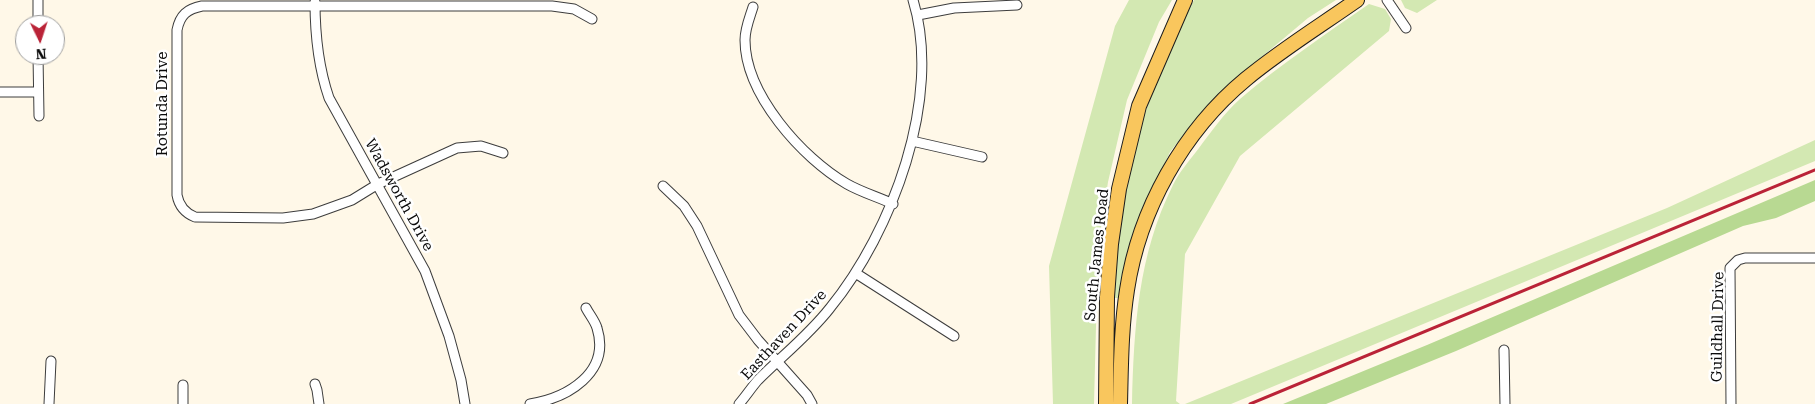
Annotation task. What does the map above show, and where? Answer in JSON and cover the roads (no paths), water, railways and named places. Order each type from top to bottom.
[{"type":"main road","name":"South James Road","points":[[1106,404],[1107,297],[1111,244],[1119,188],[1139,106],[1185,0]]},
{"type":"main road","points":[[1120,404],[1123,324],[1131,269],[1141,232],[1151,206],[1176,159],[1199,127],[1245,80],[1357,0]]},
{"type":"street","points":[[38,0],[38,15]]},
{"type":"street","name":"Easthaven Drive","points":[[739,404],[758,381],[800,342],[857,274],[892,204],[912,141],[919,98],[921,67],[918,15],[913,0]]},
{"type":"street","points":[[1387,0],[1406,28]]},
{"type":"street","points":[[315,3],[552,6],[574,9],[592,20]]},
{"type":"street","name":"Rotunda Drive","points":[[315,3],[202,6],[191,8],[182,14],[177,30],[177,195],[180,205],[195,217],[283,218],[313,214],[352,200],[378,184]]},
{"type":"street","name":"Wadsworth Drive","points":[[315,3],[317,52],[323,81],[329,98],[425,271],[438,302],[461,380],[465,404]]},
{"type":"street","points":[[918,15],[954,8],[1017,5]]},
{"type":"street","points":[[753,6],[745,29],[747,53],[753,77],[778,122],[806,154],[822,168],[848,184],[892,204]]},
{"type":"street","points":[[38,65],[39,116]]},
{"type":"street","points":[[0,92],[38,92]]},
{"type":"street","points":[[912,141],[982,157]]},
{"type":"street","points":[[378,184],[458,148],[481,146],[503,153]]},
{"type":"street","points":[[663,186],[684,206],[697,226],[739,315],[758,340],[807,395],[812,404]]},
{"type":"street","name":"Guildhall Drive","points":[[1730,404],[1730,268],[1738,260],[1745,258],[1815,258]]},
{"type":"street","points":[[857,274],[954,336]]},
{"type":"street","points":[[530,404],[555,398],[568,392],[582,382],[592,370],[599,349],[599,338],[597,327],[586,308]]},
{"type":"street","points":[[1504,350],[1505,404]]},
{"type":"street","points":[[49,404],[51,361]]},
{"type":"street","points":[[315,384],[318,390],[319,404]]},
{"type":"street","points":[[183,385],[183,404]]},
{"type":"railway","points":[[1250,404],[1815,170]]}]
